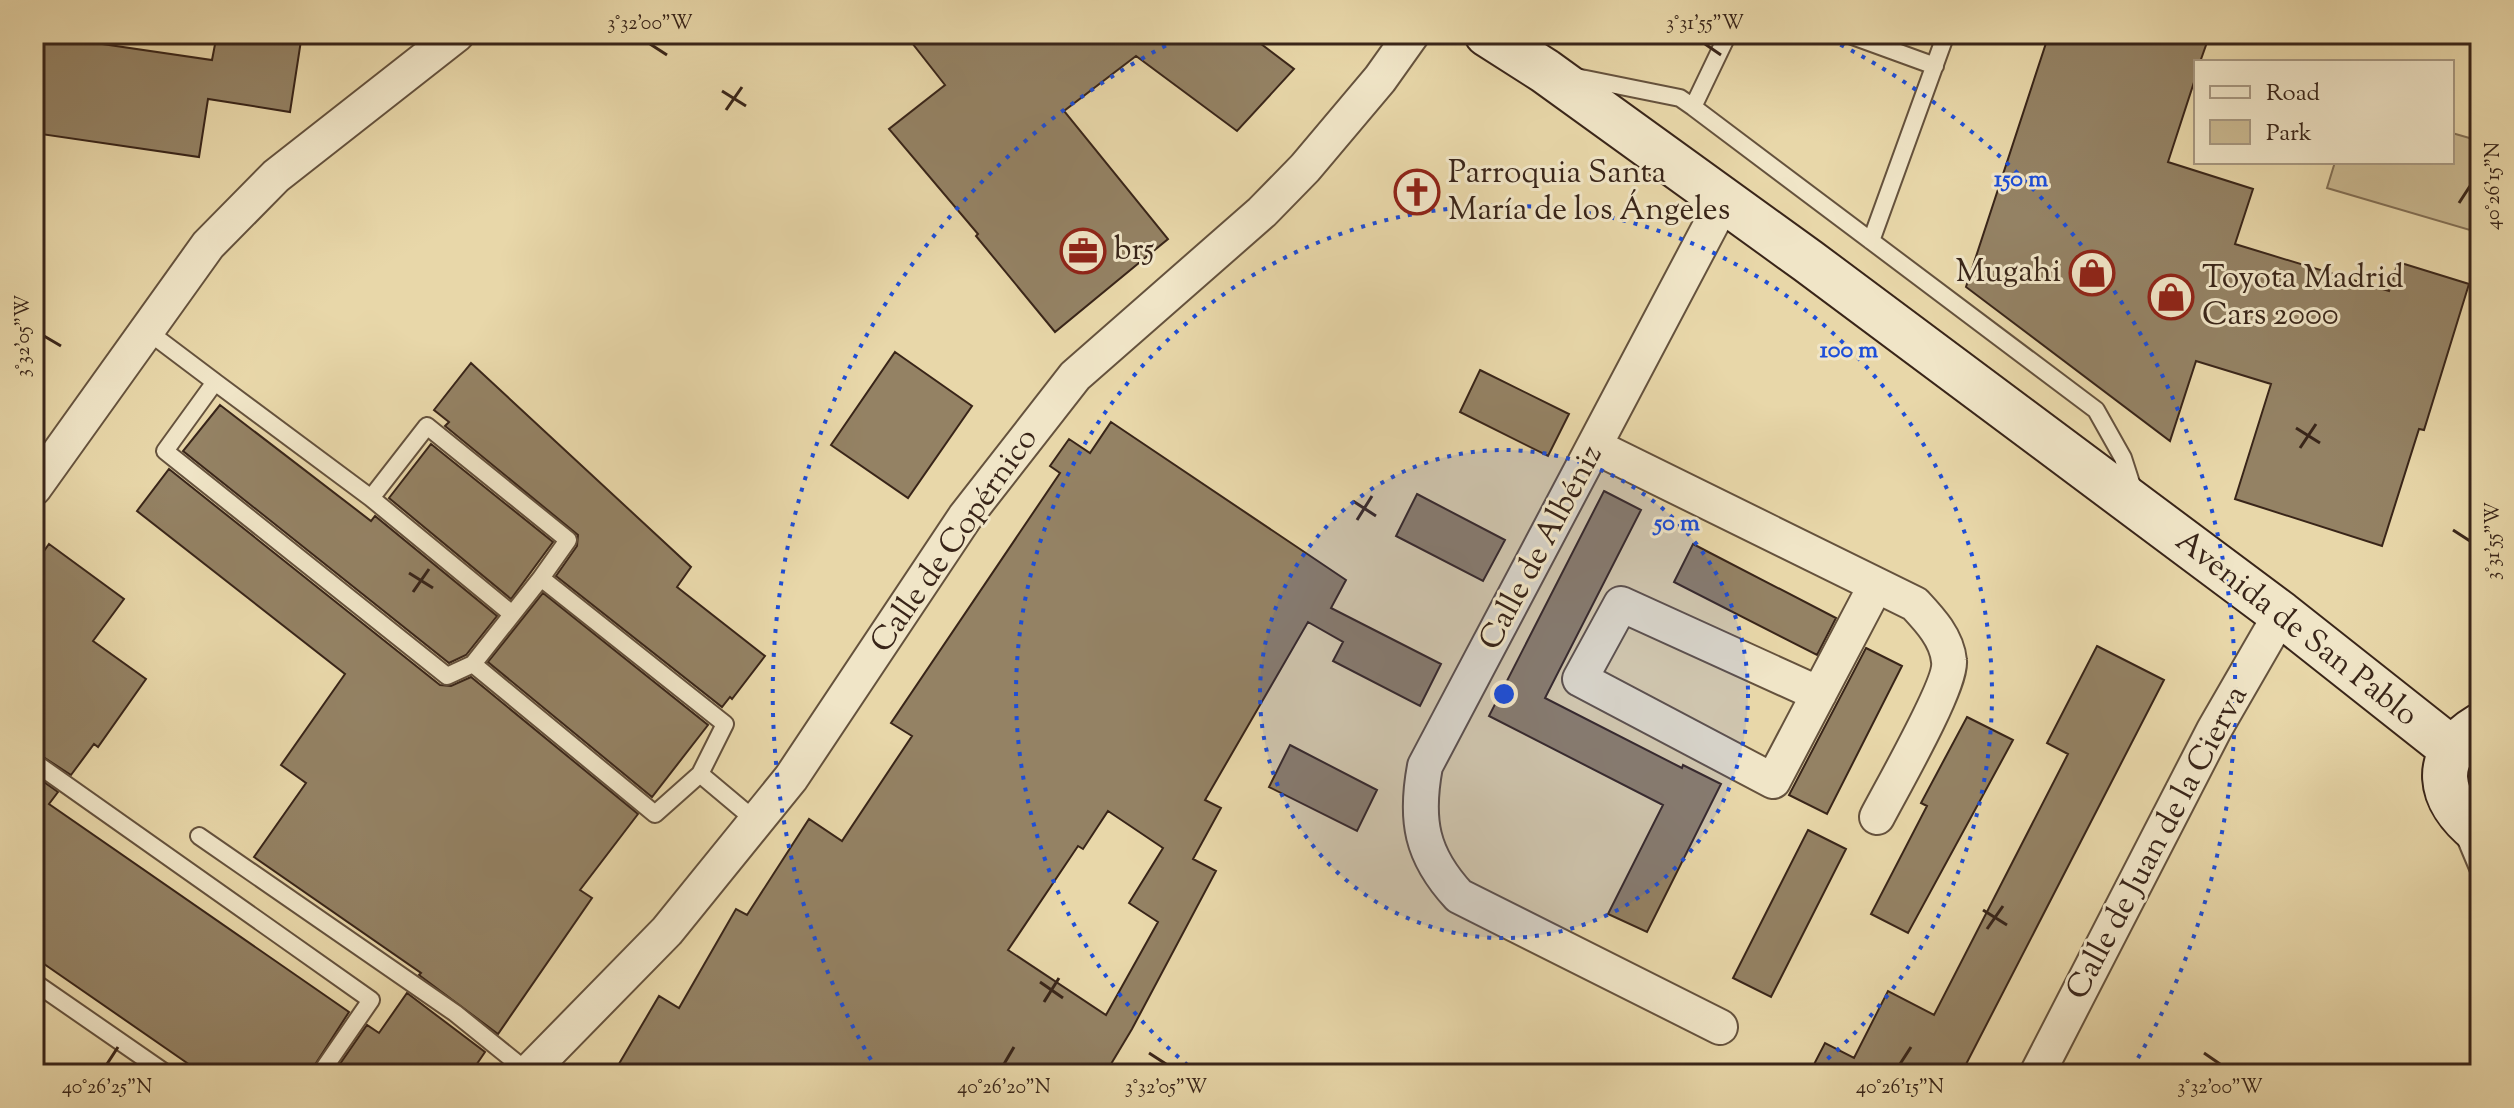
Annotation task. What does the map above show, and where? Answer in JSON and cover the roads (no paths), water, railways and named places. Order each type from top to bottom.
[{"type":"street","points":[[34,488],[208,245],[276,176],[457,34]]},
{"type":"street","name":"Calle de Copérnico","points":[[528,1073],[667,931],[791,778],[965,517],[1075,376],[1305,168],[1380,79],[1412,34]]},
{"type":"street","name":"Avenida de San Pablo","points":[[1487,34],[1545,71],[1724,200],[2281,614],[2466,738]]},
{"type":"street","name":"Calle de Albéniz","points":[[1720,1027],[1459,896],[1441,876],[1426,847],[1419,815],[1425,766],[1724,200]]},
{"type":"street","points":[[1596,447],[1915,604],[1935,625],[1950,662],[1942,691],[1877,817]]},
{"type":"street","points":[[1819,694],[1621,604],[1580,679],[1773,781],[1819,694],[1876,585]]},
{"type":"street","name":"Calle de Juan de la Cierva","points":[[2037,1074],[2214,730],[2281,614]]},
{"type":"street","points":[[2465,819],[2445,787],[2445,768],[2466,738]]},
{"type":"lane","points":[[1693,107],[1728,34]]},
{"type":"lane","points":[[1847,34],[1935,66]]},
{"type":"lane","points":[[1871,241],[1946,34]]},
{"type":"lane","name":"Avenida de San Pablo","points":[[1545,71],[1680,98],[1693,107],[2096,410],[2123,458],[2140,509]]},
{"type":"lane","points":[[146,330],[371,498],[512,614]]},
{"type":"lane","points":[[215,382],[165,451],[447,676],[473,664],[568,540],[427,426],[371,498]]},
{"type":"lane","points":[[473,664],[655,814],[700,774],[725,724],[541,578]]},
{"type":"lane","points":[[34,762],[371,1000],[320,1074]]},
{"type":"lane","points":[[700,774],[756,821]]},
{"type":"lane","points":[[2465,819],[2480,873]]},
{"type":"lane","points":[[199,836],[455,1013],[528,1073]]},
{"type":"lane","points":[[34,982],[167,1074]]},
{"type":"place","name":"Parroquia Santa María de los Ángeles","points":[[1417,192]]},
{"type":"place","name":"br5","points":[[1083,251]]},
{"type":"place","name":"Mugahi","points":[[2092,273]]},
{"type":"place","name":"Toyota Madrid Cars 2000","points":[[2171,297]]}]
